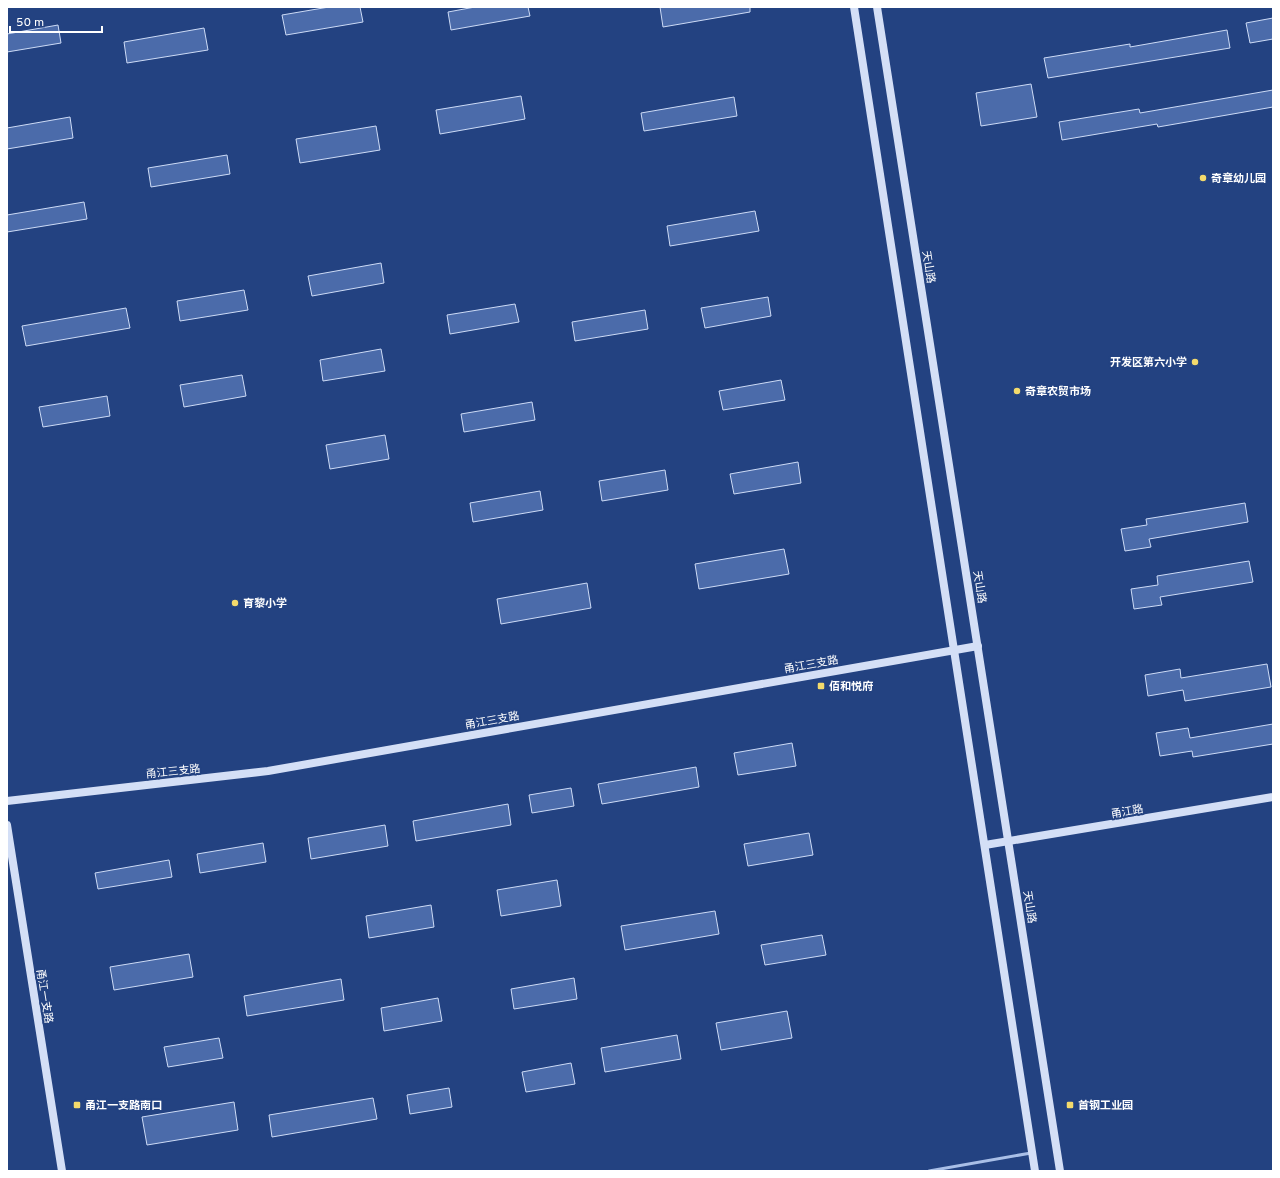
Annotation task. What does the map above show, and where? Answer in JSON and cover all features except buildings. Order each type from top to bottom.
[{"type":"street","points":[[854,7],[1035,1171]]},
{"type":"street","name":"天山路","points":[[876,7],[1060,1171]]},
{"type":"street","name":"甬江三支路","points":[[7,801],[268,771],[954,649],[978,646]]},
{"type":"street","name":"甬江路","points":[[985,845],[1273,797]]},
{"type":"street","name":"甬江一支路","points":[[7,824],[62,1171]]},
{"type":"lane","points":[[929,1171],[943,1170],[1033,1153]]},
{"type":"place","name":"奇章幼儿园","points":[[1203,178]]},
{"type":"place","name":"开发区第六小学","points":[[1195,362]]},
{"type":"place","name":"奇章农贸市场","points":[[1017,391]]},
{"type":"place","name":"育黎小学","points":[[235,603]]},
{"type":"place","name":"佰和悦府","points":[[821,686]]},
{"type":"place","name":"甬江一支路南口","points":[[77,1105]]},
{"type":"place","name":"首钢工业园","points":[[1070,1105]]}]
